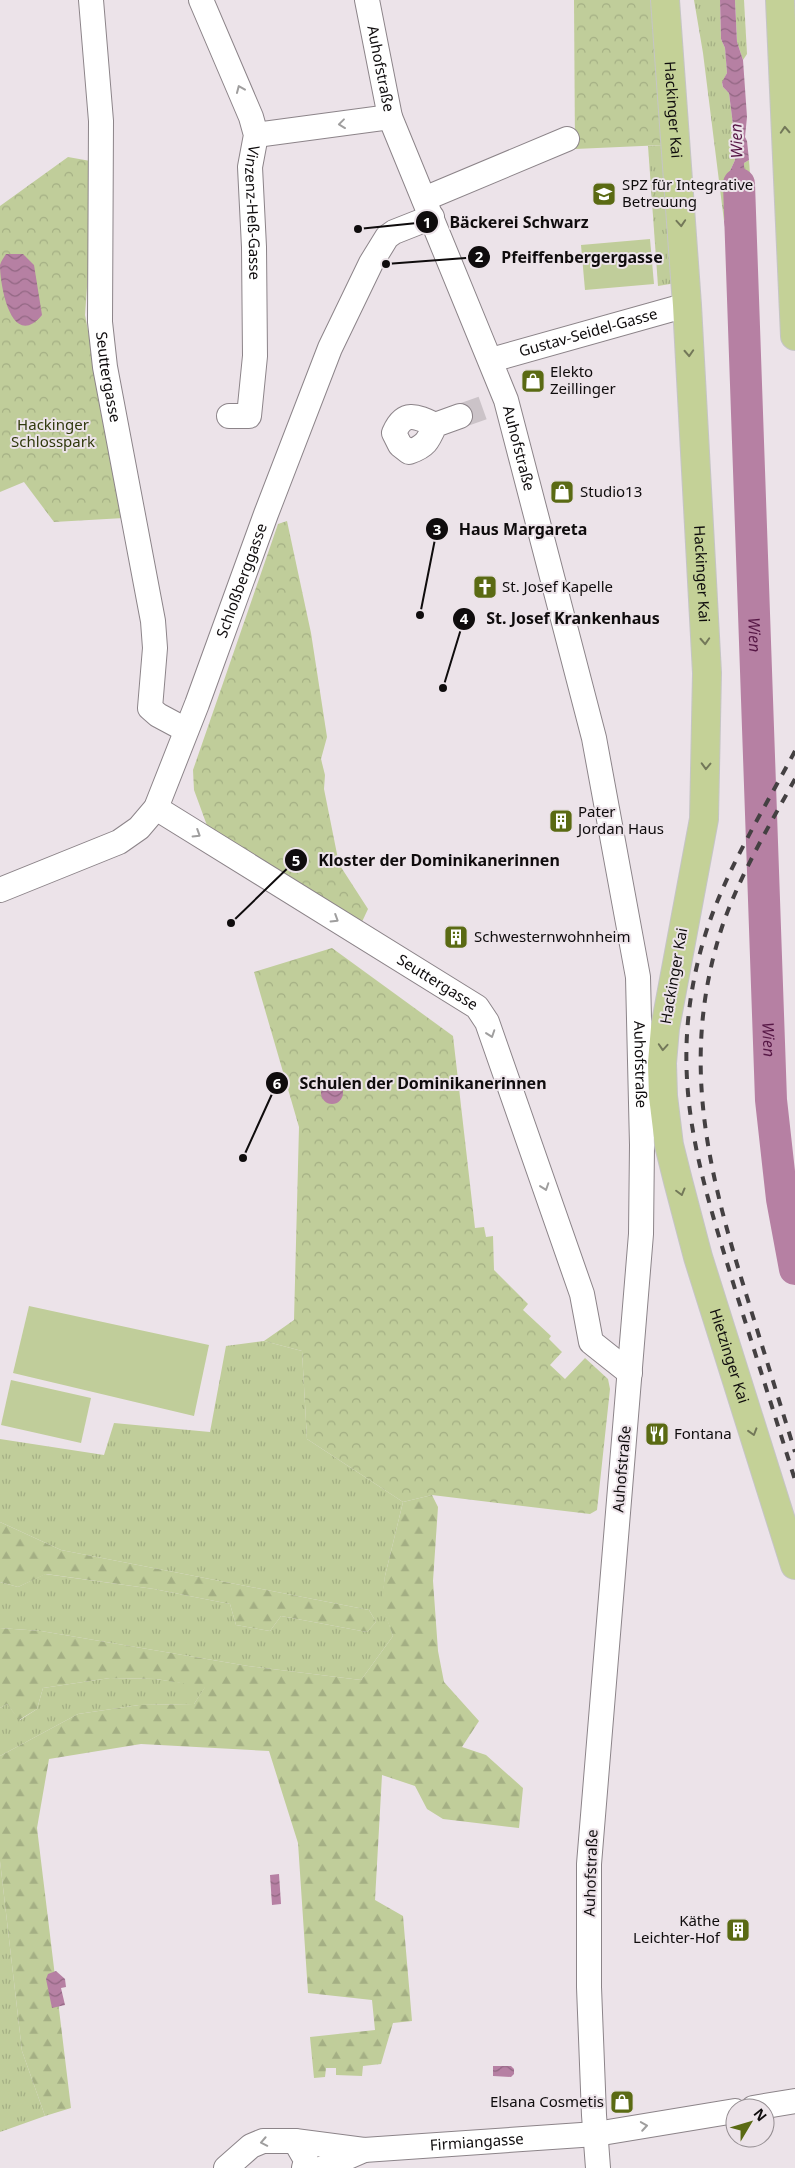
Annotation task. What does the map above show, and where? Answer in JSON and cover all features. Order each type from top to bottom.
[{"type":"main road","name":"Hackinger Kai","points":[[665,0],[687,305],[707,672],[704,820],[665,1028],[662,1079],[669,1145]]},
{"type":"main road","points":[[780,0],[795,336]]},
{"type":"main road","name":"Hietzinger Kai","points":[[669,1145],[698,1257],[795,1565]]},
{"type":"street","name":"Seuttergasse","points":[[91,0],[101,121],[100,322],[105,367],[153,621],[154,648],[150,708],[158,715],[186,730]]},
{"type":"street","name":"Vinzenz-Heß-Gasse","points":[[201,0],[251,117],[256,135],[250,167],[254,247],[255,356],[249,416],[229,416]]},
{"type":"street","name":"Auhofstraße","points":[[367,0],[390,118],[491,360],[498,402],[594,738],[638,977],[642,1145],[641,1234],[589,1864],[589,1986],[598,2168]]},
{"type":"street","points":[[256,135],[390,118]]},
{"type":"street","name":"Schloßberggasse","points":[[0,890],[119,842],[139,828],[156,808],[317,380],[334,339],[371,263],[386,237],[428,208],[567,139]]},
{"type":"street","name":"Gustav-Seidel-Gasse","points":[[491,360],[687,305]]},
{"type":"street","points":[[435,425],[460,416]]},
{"type":"street","name":"Seuttergasse","points":[[156,808],[477,1007],[487,1022],[582,1294],[592,1342],[630,1373]]},
{"type":"street","points":[[775,2104],[795,2101]]},
{"type":"street","name":"Firmiangasse","points":[[226,2168],[251,2146],[262,2140],[295,2141],[364,2150],[596,2134],[725,2113]]},
{"type":"street","points":[[295,2141],[306,2160],[304,2168]]},
{"type":"street","points":[[323,2168],[364,2150]]},
{"type":"green space","points":[[574,0],[651,0],[664,145],[575,149]]},
{"type":"green space","points":[[694,0],[720,0],[721,39],[725,48],[727,73],[722,83],[729,93],[735,141],[735,160],[730,171],[731,213],[724,221],[703,53]]},
{"type":"green space","points":[[735,0],[744,0],[747,54],[743,60],[737,42]]},
{"type":"green space","points":[[664,145],[676,283],[658,286],[648,146]]},
{"type":"green space","name":"Hackinger Schlosspark","points":[[68,157],[96,162],[85,315],[124,518],[54,522],[24,482],[0,492],[0,206]]},
{"type":"green space","points":[[749,160],[753,218],[751,220],[745,212],[744,163]]},
{"type":"green space","points":[[650,239],[654,284],[585,290],[581,245]]},
{"type":"green space","points":[[287,521],[311,633],[327,737],[321,759],[325,775],[324,789],[339,864],[368,909],[360,926],[209,831],[194,790],[193,770],[278,524]]},
{"type":"green space","points":[[332,948],[453,1036],[475,1228],[484,1227],[486,1237],[493,1236],[494,1270],[528,1304],[523,1310],[551,1336],[549,1339],[562,1352],[550,1365],[565,1379],[585,1358],[608,1379],[610,1389],[597,1510],[590,1514],[432,1495],[403,1502],[307,1439],[302,1351],[264,1341],[294,1320],[299,1127],[254,972]]},
{"type":"green space","points":[[29,1306],[209,1345],[194,1416],[13,1373]]},
{"type":"green space","points":[[264,1341],[302,1351],[307,1439],[403,1502],[385,1576],[382,1603],[393,1636],[361,1680],[248,1666],[41,1631],[0,1628],[0,1582],[18,1587],[45,1574],[154,1589],[230,1604],[236,1625],[270,1631],[281,1616],[367,1632],[376,1622],[369,1610],[61,1550],[0,1522],[0,1439],[104,1455],[114,1423],[210,1432],[226,1346]]},
{"type":"green space","points":[[11,1380],[91,1398],[81,1443],[1,1425]]},
{"type":"green space","points":[[432,1495],[438,1507],[433,1581],[438,1651],[444,1682],[479,1721],[462,1747],[486,1755],[523,1788],[519,1828],[443,1819],[427,1809],[415,1786],[382,1775],[375,1900],[403,1916],[412,2021],[393,2023],[381,2064],[363,2066],[362,2076],[336,2075],[336,2068],[326,2068],[325,2077],[314,2078],[310,2037],[375,2030],[372,2000],[308,1993],[298,1843],[269,1751],[141,1744],[49,1759],[37,1828],[71,2108],[45,2116],[22,2051],[0,1861],[0,1756],[78,1714],[139,1705],[194,1704],[205,1687],[156,1679],[110,1678],[43,1688],[37,1709],[19,1720],[7,1704],[0,1708],[0,1628],[41,1631],[248,1666],[361,1680],[393,1636],[381,1603],[385,1576],[403,1502]]},
{"type":"green space","points":[[0,1522],[61,1550],[369,1610],[376,1622],[367,1632],[281,1616],[270,1631],[236,1625],[230,1604],[154,1589],[46,1574],[18,1587],[0,1582]]},
{"type":"green space","points":[[110,1678],[155,1679],[206,1686],[194,1704],[139,1705],[78,1714],[0,1756],[0,1708],[7,1704],[20,1720],[37,1709],[43,1688]]},
{"type":"green space","points":[[0,1861],[22,2051],[45,2116],[0,2132]]},
{"type":"water","points":[[720,0],[735,0],[737,42],[743,60],[747,117],[745,137],[749,160],[744,163],[744,204],[752,225],[751,228],[728,230],[725,227],[724,221],[731,213],[730,171],[735,160],[735,141],[729,93],[723,87],[722,82],[727,73],[725,48],[721,39]]},
{"type":"water","points":[[6,254],[23,254],[34,265],[42,315],[32,324],[23,325],[16,321],[5,300],[0,265]]},
{"type":"water","points":[[332,1082],[342,1089],[343,1093],[336,1103],[332,1104],[322,1097],[321,1093],[328,1083]]},
{"type":"water","points":[[279,1874],[281,1904],[272,1905],[270,1875]]},
{"type":"water","points":[[56,1971],[65,1979],[66,1987],[61,1988],[65,2005],[52,2008],[46,1979],[48,1974]]},
{"type":"water","points":[[493,2066],[511,2066],[514,2069],[514,2074],[511,2077],[493,2076]]},
{"type":"waterway","name":"Wien","points":[[739,184],[771,1100],[782,1199],[795,1269]]},
{"type":"tunnel","points":[[460,416],[491,405]]},
{"type":"railway","points":[[795,751],[744,844],[711,917],[692,989],[687,1034],[687,1076],[691,1118],[698,1159],[735,1289],[795,1480]]},
{"type":"railway","points":[[795,779],[747,868],[723,924],[710,973],[703,1020],[701,1066],[704,1112],[710,1157],[720,1203],[795,1452]]},
{"type":"place","name":"SPZ für Integrative Betreuung","points":[[604,194]]},
{"type":"place","name":"Bäckerei Schwarz","points":[[358,229]]},
{"type":"place","name":"Pfeiffenbergergasse","points":[[386,264]]},
{"type":"place","name":"Elekto Zeillinger","points":[[533,381]]},
{"type":"place","name":"Studio13","points":[[562,492]]},
{"type":"place","name":"St. Josef Kapelle","points":[[485,587]]},
{"type":"place","name":"Haus Margareta","points":[[420,615]]},
{"type":"place","name":"St. Josef Krankenhaus","points":[[443,688]]},
{"type":"place","name":"Pater Jordan Haus","points":[[561,821]]},
{"type":"place","name":"Kloster der Dominikanerinnen","points":[[231,923]]},
{"type":"place","name":"Schwesternwohnheim","points":[[456,937]]},
{"type":"place","name":"Schulen der Dominikanerinnen","points":[[243,1158]]},
{"type":"place","name":"Fontana","points":[[657,1434]]},
{"type":"place","name":"Käthe Leichter-Hof","points":[[738,1930]]},
{"type":"place","name":"Elsana Cosmetis","points":[[622,2102]]}]
